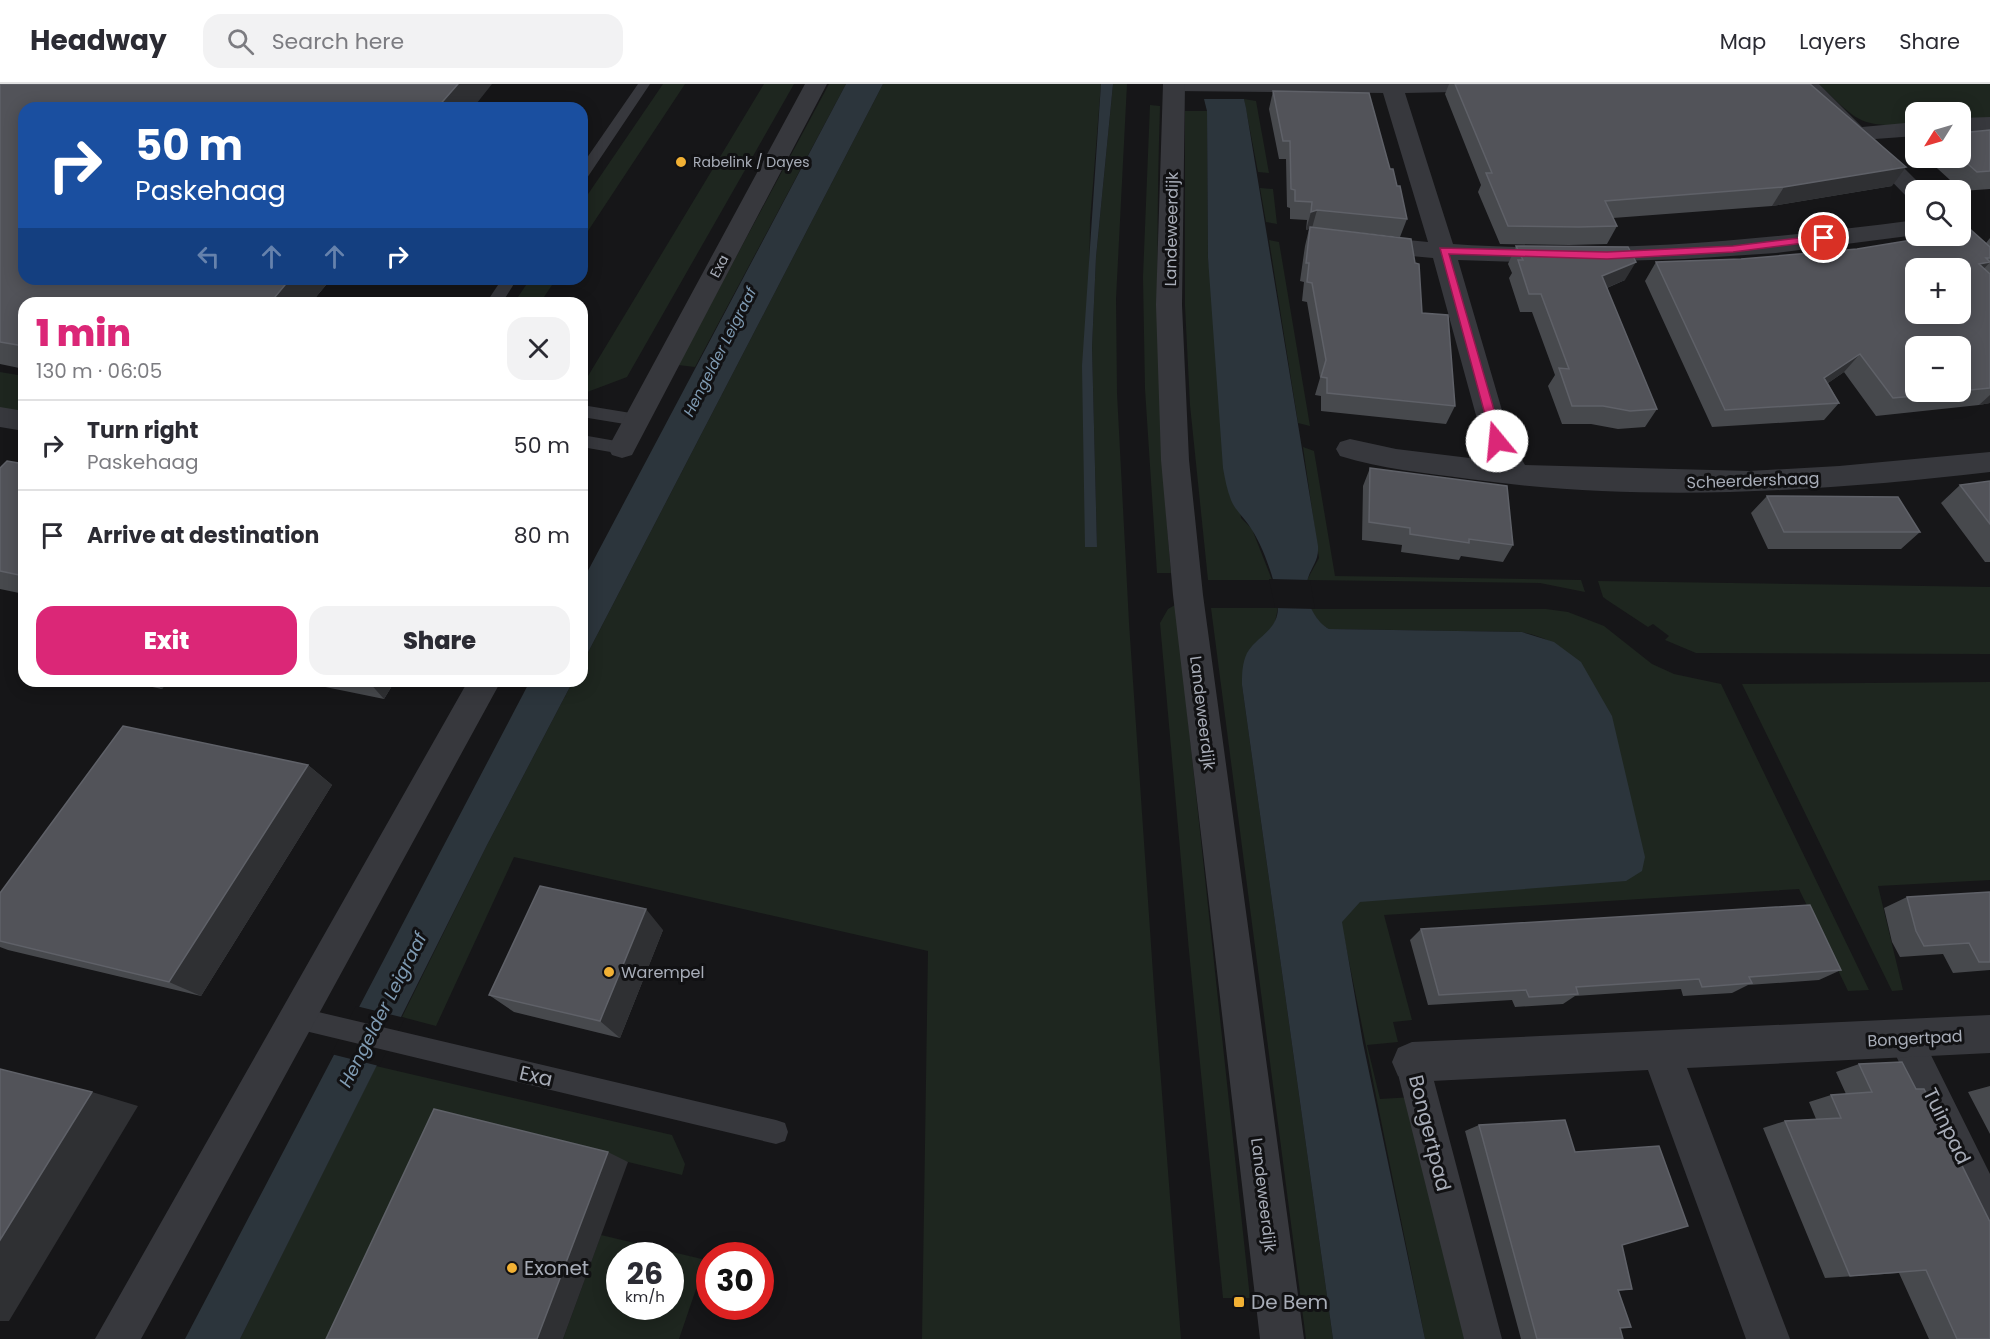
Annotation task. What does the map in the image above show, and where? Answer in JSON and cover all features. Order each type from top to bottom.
[{"type":"street","name":"Exa","points":[[622,448],[816,84]]},
{"type":"street","points":[[1181,85],[1392,87],[1556,84]]},
{"type":"street","points":[[1807,84],[1905,182]]},
{"type":"street","name":"Landeweerdijk","points":[[1181,85],[1169,305],[1175,460],[1188,596],[1282,1339]]},
{"type":"street","points":[[1392,87],[1443,251],[1497,441],[1516,475]]},
{"type":"street","points":[[1971,125],[1990,124]]},
{"type":"street","points":[[1855,134],[1905,130]]},
{"type":"street","points":[[1344,242],[1443,251],[1607,256],[1733,249],[1905,228]]},
{"type":"street","points":[[0,417],[18,420]]},
{"type":"street","name":"Scheerdershaag","points":[[1350,449],[1396,459],[1516,475],[1682,482],[1750,482],[1909,471],[1990,462]]},
{"type":"street","points":[[117,1339],[482,687]]},
{"type":"street","name":"Bongertpad","points":[[1483,1339],[1412,1062],[1990,1034]]},
{"type":"street","name":"Tuinpad","points":[[1905,1039],[1990,1213]]},
{"type":"street","points":[[1660,1049],[1768,1339]]},
{"type":"lane","points":[[588,166],[644,84]]},
{"type":"lane","points":[[588,412],[637,420]]},
{"type":"lane","points":[[588,442],[622,448]]},
{"type":"lane","name":"Exa","points":[[297,1018],[776,1132]]},
{"type":"shaded area","points":[[663,84],[685,84],[588,231],[588,194]]},
{"type":"shaded area","points":[[764,84],[794,84],[627,377],[588,392],[588,376]]},
{"type":"shaded area","points":[[829,84],[846,84],[695,367],[678,365]]},
{"type":"shaded area","points":[[883,84],[1101,84],[1090,221],[1085,547],[1097,547],[1092,347],[1096,257],[1113,84],[1127,84],[1116,299],[1117,393],[1129,623],[1181,1339],[922,1339],[928,951],[514,857],[436,1026],[402,1017],[487,845],[570,687],[588,687],[588,652]]},
{"type":"shaded area","points":[[1819,84],[1990,84],[1990,118],[1971,119],[1971,102],[1905,102],[1905,125],[1882,125],[1861,120],[1843,107]]},
{"type":"shaded area","points":[[1244,99],[1256,101],[1269,173],[1258,172]]},
{"type":"shaded area","points":[[1150,105],[1160,106],[1158,340],[1171,573],[1157,573],[1145,389],[1143,277]]},
{"type":"shaded area","points":[[1185,111],[1207,111],[1208,258],[1241,518],[1252,529],[1272,580],[1208,580],[1190,405],[1185,306]]},
{"type":"shaded area","points":[[1260,188],[1273,189],[1277,224],[1266,222]]},
{"type":"shaded area","points":[[1269,240],[1279,242],[1310,426],[1298,423]]},
{"type":"shaded area","points":[[526,285],[552,285],[544,297],[518,297]]},
{"type":"shaded area","points":[[0,372],[18,375],[18,411],[0,408]]},
{"type":"shaded area","points":[[1303,447],[1314,451],[1335,576],[1581,580],[1585,592],[1540,583],[1307,580],[1319,558]]},
{"type":"shaded area","points":[[1598,581],[1990,587],[1990,654],[1696,653],[1665,640],[1669,636],[1653,624],[1648,627],[1607,600],[1603,597]]},
{"type":"shaded area","points":[[1175,605],[1250,1298],[1223,1298],[1160,623],[1168,609]]},
{"type":"shaded area","points":[[1211,608],[1278,608],[1275,622],[1267,634],[1255,643],[1242,685],[1333,1339],[1306,1339]]},
{"type":"shaded area","points":[[1311,609],[1546,609],[1568,612],[1604,626],[1652,664],[1674,674],[1721,684],[1869,990],[1848,991],[1799,889],[1384,915],[1412,1020],[1393,1022],[1398,1042],[1367,1045],[1380,1099],[1413,1097],[1473,1339],[1425,1339],[1337,902],[1575,664],[1552,643],[1522,632],[1329,629],[1319,624]]},
{"type":"shaded area","points":[[1990,682],[1990,880],[1878,886],[1903,990],[1892,991],[1742,684]]},
{"type":"shaded area","points":[[376,1066],[672,1135],[685,1164],[682,1175],[462,1122],[364,1339],[240,1339]]},
{"type":"shaded area","points":[[601,1235],[630,1242],[606,1242],[606,1320],[684,1320],[684,1255],[696,1258],[696,1289],[679,1339],[563,1339]]},
{"type":"water","name":"Hengelder Leigraaf","points":[[846,84],[883,84],[588,652],[588,571]]},
{"type":"water","points":[[1101,84],[1113,84],[1096,257],[1092,347],[1097,547],[1085,547],[1082,366]]},
{"type":"water","points":[[1204,99],[1244,99],[1246,108],[1318,546],[1307,585],[1308,599],[1314,614],[1329,629],[1522,632],[1554,642],[1581,662],[1612,716],[1645,857],[1642,871],[1626,881],[1360,902],[1342,922],[1363,1043],[1425,1339],[1333,1339],[1242,685],[1243,665],[1247,653],[1274,623],[1277,617],[1278,601],[1273,580],[1256,537],[1231,500],[1223,468],[1208,258],[1207,111]]},
{"type":"water","name":"Hengelder Leigraaf","points":[[527,687],[570,687],[487,845],[240,1339],[185,1339]]},
{"type":"pier","points":[[1269,579],[1310,580],[1315,609],[1275,608]]},
{"type":"pier","points":[[356,1006],[405,1018],[379,1066],[331,1054]]},
{"type":"building","points":[[0,84],[458,84],[442,102],[18,102],[18,285],[285,285],[275,297],[18,297],[18,345],[0,342]]},
{"type":"building","points":[[1455,84],[1810,84],[1905,166],[1784,187],[1605,201],[1617,226],[1579,227],[1508,226],[1486,173],[1492,173]]},
{"type":"building","points":[[1273,91],[1369,93],[1390,169],[1393,169],[1397,186],[1400,186],[1407,219],[1317,210],[1311,212],[1312,202],[1295,201],[1295,190],[1291,189],[1290,141],[1283,141]]},
{"type":"building","points":[[1990,130],[1990,171],[1977,172],[1971,167],[1971,132]]},
{"type":"building","points":[[1310,227],[1411,239],[1415,263],[1419,264],[1422,313],[1448,315],[1455,406],[1327,393],[1327,378],[1321,377],[1326,360],[1312,283],[1307,282],[1309,263],[1306,263]]},
{"type":"building","points":[[1971,230],[1990,247],[1990,258],[1986,258],[1990,262],[1979,264],[1990,274],[1990,388],[1971,390],[1971,336],[1905,336],[1905,397],[1893,398],[1860,354],[1824,378],[1839,403],[1725,410],[1656,262],[1741,259],[1857,249],[1905,241],[1905,246],[1971,246]]},
{"type":"building","points":[[1516,246],[1628,247],[1636,262],[1602,276],[1657,409],[1630,411],[1603,406],[1572,406],[1559,368],[1569,369],[1541,294],[1529,294],[1518,260],[1523,260]]},
{"type":"building","points":[[7,461],[18,463],[18,575],[0,571],[0,468]]},
{"type":"building","points":[[1370,468],[1507,486],[1513,545],[1469,539],[1469,543],[1410,534],[1410,528],[1369,522]]},
{"type":"building","points":[[1990,481],[1990,524],[1960,485]]},
{"type":"building","points":[[1767,496],[1898,497],[1920,532],[1784,532]]},
{"type":"building","points":[[123,726],[308,765],[169,982],[0,941],[0,893]]},
{"type":"building","points":[[540,886],[646,909],[600,1021],[489,995]]},
{"type":"building","points":[[1990,892],[1990,962],[1979,962],[1969,943],[1924,946],[1916,931],[1907,897]]},
{"type":"building","points":[[1810,905],[1841,970],[1749,977],[1752,983],[1702,987],[1699,979],[1576,987],[1578,994],[1529,997],[1526,990],[1439,995],[1421,929]]},
{"type":"building","points":[[1902,1062],[1916,1089],[1924,1089],[1990,1222],[1990,1339],[1957,1339],[1926,1270],[1850,1276],[1785,1121],[1841,1118],[1831,1095],[1872,1092],[1859,1064]]},
{"type":"building","points":[[0,1069],[92,1092],[0,1240]]},
{"type":"building","points":[[434,1109],[608,1152],[537,1339],[326,1339]]},
{"type":"building","points":[[1565,1120],[1575,1152],[1659,1146],[1688,1226],[1622,1245],[1632,1289],[1618,1290],[1631,1327],[1620,1328],[1623,1339],[1537,1339],[1479,1125]]},
{"type":"place","name":"Rabelink / Dayes","points":[[681,162]]},
{"type":"place","name":"Warempel","points":[[609,972]]},
{"type":"place","name":"Exonet","points":[[512,1268]]},
{"type":"place","name":"De Bem","points":[[1239,1302]]},
{"type":"route","points":[[1497,441],[1443,251],[1607,256],[1733,249],[1824,238]]}]
